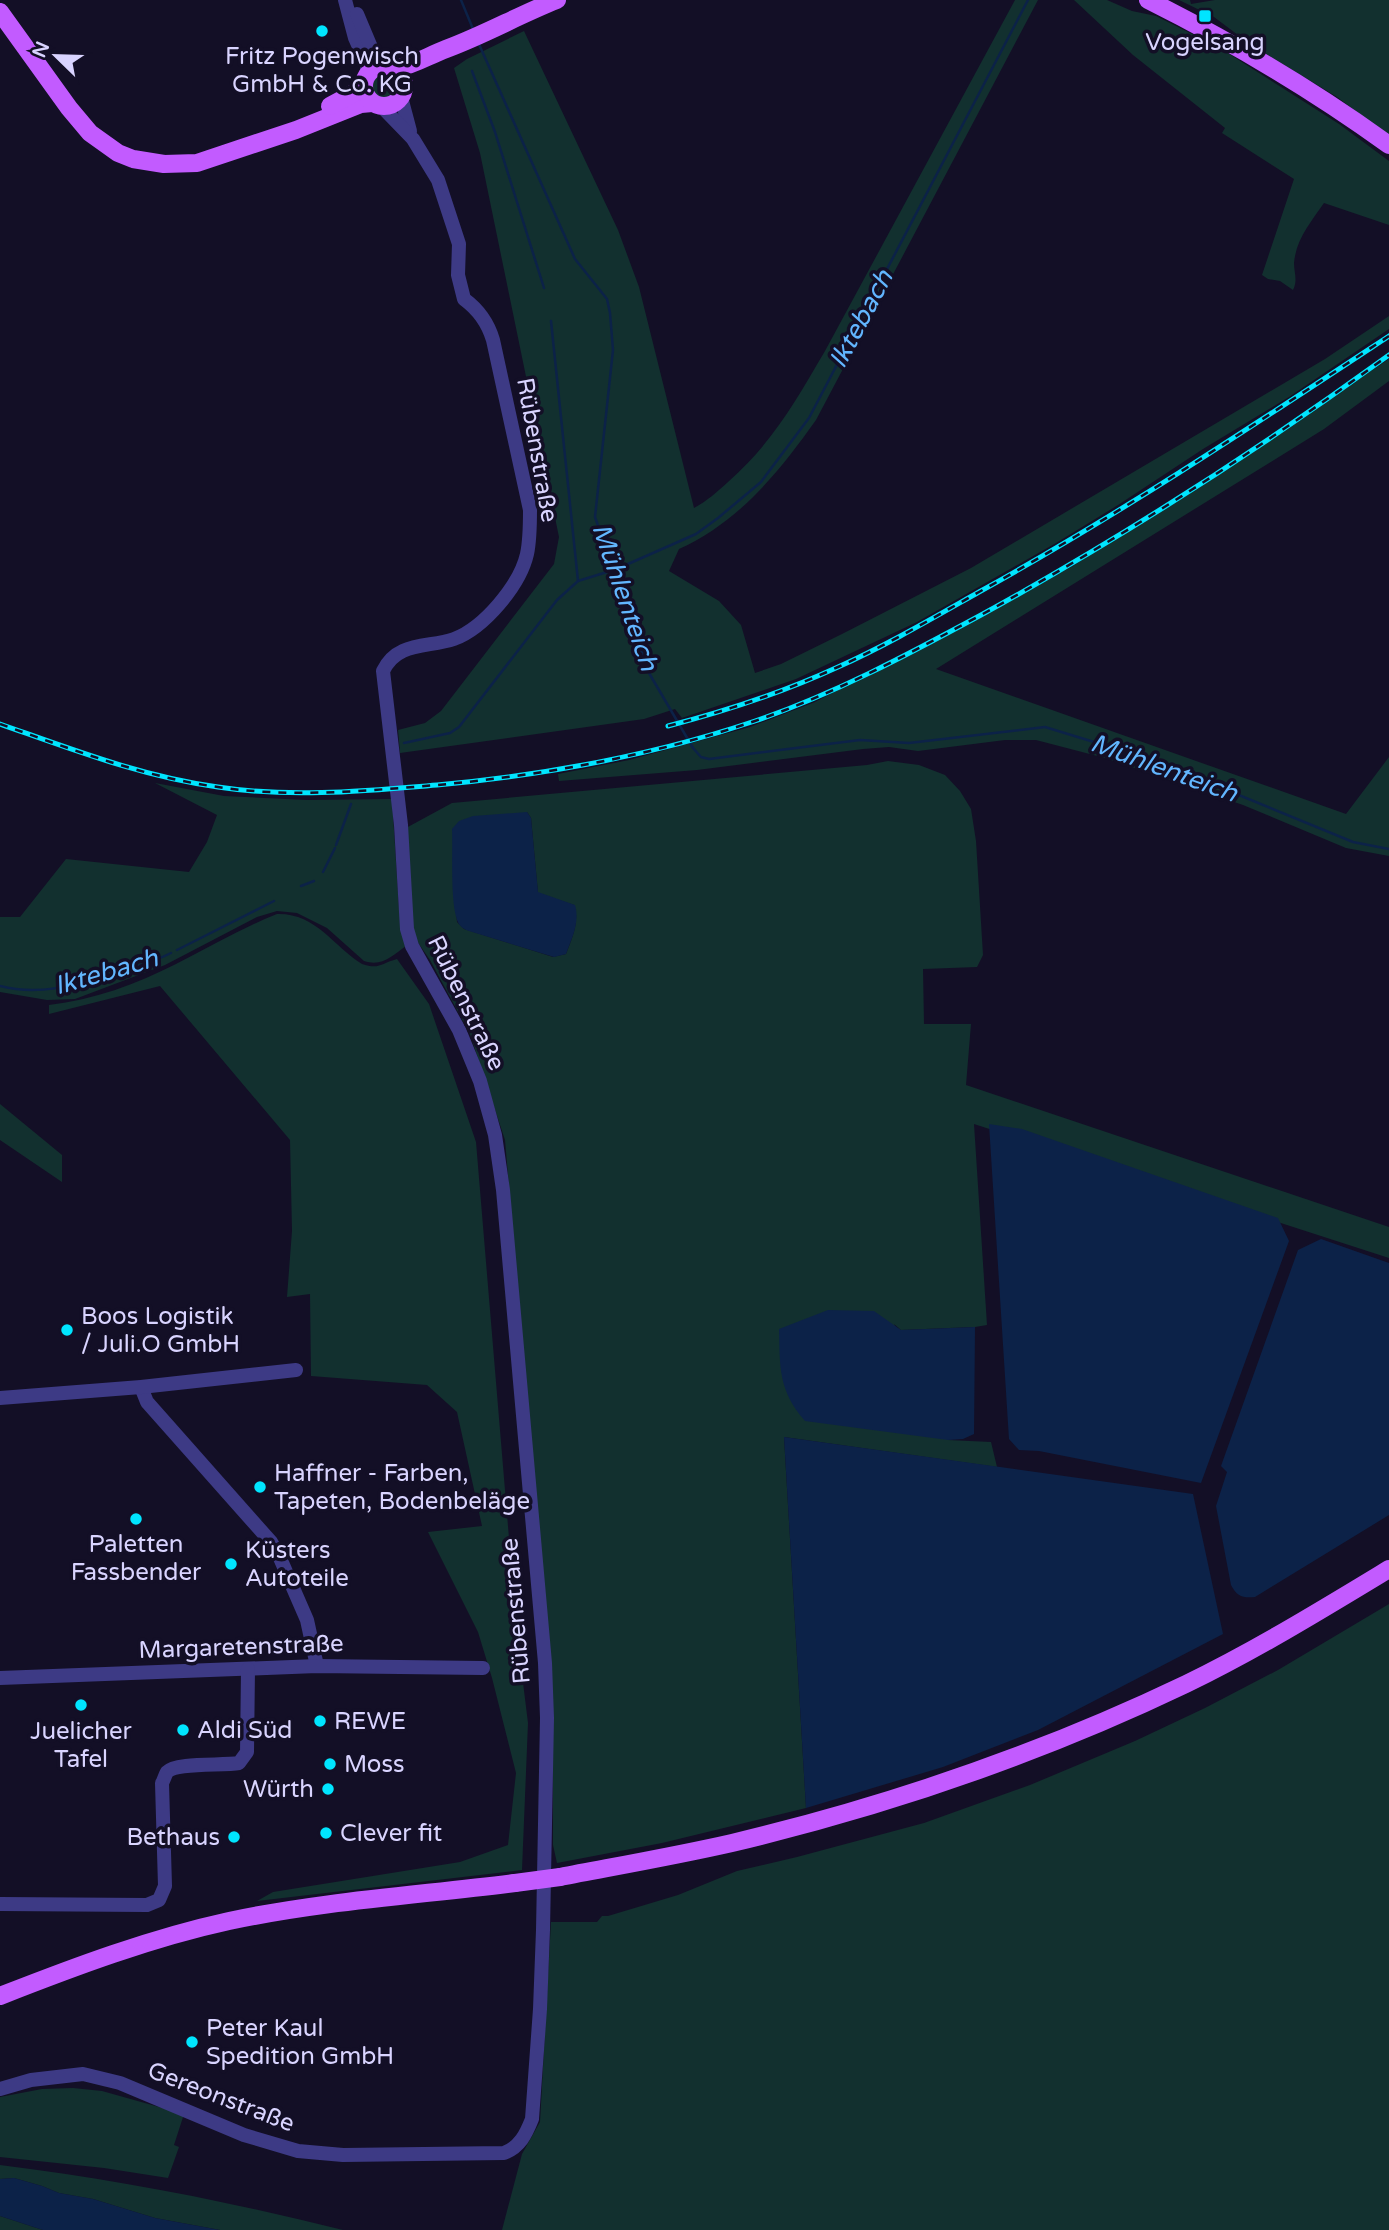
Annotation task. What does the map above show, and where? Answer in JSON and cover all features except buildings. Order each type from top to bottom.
[{"type":"main road","points":[[397,79],[466,42],[557,0]]},
{"type":"main road","points":[[1155,2],[1287,77],[1389,145]]},
{"type":"main road","points":[[0,12],[90,133],[118,153],[150,163],[197,163],[296,131],[361,104],[392,104],[397,79]]},
{"type":"main road","points":[[176,164],[335,104],[356,92],[380,66],[397,79]]},
{"type":"main road","points":[[365,80],[367,98],[377,104]]},
{"type":"main road","points":[[0,1996],[157,1940],[228,1921],[295,1909],[560,1877],[663,1858],[792,1827],[884,1800],[978,1770],[1073,1734],[1187,1683],[1295,1626],[1389,1569]]},
{"type":"street","points":[[345,0],[355,38],[367,65],[365,80]]},
{"type":"street","name":"Rübenstraße","points":[[353,0],[373,52],[397,79],[413,139]]},
{"type":"street","name":"Rübenstraße","points":[[377,104],[413,139],[438,180],[448,206],[459,244],[458,275],[464,299],[476,307],[491,332],[530,510],[527,556],[518,575],[489,616],[456,638],[401,651],[388,661],[383,671],[400,813],[407,929],[412,946],[447,1006],[469,1052],[487,1104],[500,1161],[545,1663],[547,1718],[543,1917],[534,2107],[527,2134],[511,2151]]},
{"type":"street","points":[[0,1398],[141,1387],[296,1370]]},
{"type":"street","points":[[141,1387],[147,1402],[271,1542],[307,1620],[317,1666]]},
{"type":"street","name":"Margaretenstraße","points":[[0,1678],[317,1666],[483,1668]]},
{"type":"street","points":[[0,1903],[147,1905],[159,1899],[165,1886],[162,1783],[167,1772],[177,1767],[239,1763],[247,1752],[248,1669]]},
{"type":"street","name":"Gereonstraße","points":[[0,2089],[31,2080],[83,2074],[120,2083],[244,2135],[298,2151],[343,2155],[427,2156],[495,2155],[511,2151]]},
{"type":"green space","points":[[1015,0],[1038,0],[816,420],[756,494],[721,525],[679,549],[669,571],[719,601],[741,625],[755,673],[781,664],[971,568],[1325,359],[1389,316],[1389,329],[1289,397],[1056,543],[917,622],[796,679],[682,718],[675,709],[644,719],[400,753],[398,730],[425,723],[441,711],[554,564],[559,537],[480,153],[454,68],[524,31],[618,230],[639,287],[694,508],[716,493],[744,467],[771,436],[793,404],[825,351]]},
{"type":"green space","points":[[1074,0],[1107,0],[1132,11],[1156,16],[1220,48],[1339,124],[1389,161],[1389,225],[1324,203],[1305,231],[1295,254],[1296,280],[1293,290],[1280,281],[1262,275],[1294,179],[1222,133],[1225,128],[1133,55]]},
{"type":"green space","points":[[1179,0],[1190,0],[1191,4],[1215,0],[1389,0],[1389,136],[1337,97],[1250,44],[1214,17]]},
{"type":"green space","points":[[384,70],[390,71],[398,79],[398,91],[390,99],[384,100],[378,99],[370,91],[369,85],[370,79],[378,71]]},
{"type":"green space","points":[[1389,359],[1389,381],[1324,429],[936,669],[1346,814],[1389,757],[1389,856],[1346,848],[1243,805],[1105,758],[1036,740],[1005,740],[918,751],[889,747],[863,749],[697,770],[559,781],[558,774],[629,760],[750,727],[815,702],[1073,566]]},
{"type":"green space","points":[[888,761],[919,765],[945,775],[960,791],[971,809],[976,841],[983,955],[977,967],[923,969],[924,1024],[971,1024],[966,1085],[1389,1227],[1389,1258],[974,1124],[987,1325],[901,1330],[894,1324],[948,1440],[991,1442],[997,1467],[784,1437],[806,1808],[662,1843],[557,1863],[553,1845],[553,1701],[505,1140],[470,1034],[430,960],[412,934],[406,828],[452,803]],"holes":[[[527,812],[531,818],[538,893],[574,905],[576,911],[574,930],[566,954],[553,957],[464,929],[457,922],[453,866]]]},
{"type":"green space","points":[[155,783],[224,796],[307,800],[392,799],[399,909],[406,946],[382,962],[364,961],[327,928],[297,913],[277,911],[257,917],[165,965],[75,999],[47,1000],[0,992],[0,917],[20,917],[66,859],[189,872],[207,842],[217,815]]},
{"type":"green space","points":[[277,914],[303,919],[362,964],[377,966],[397,959],[429,1004],[476,1142],[517,1634],[528,1723],[522,1870],[257,1901],[273,1892],[460,1862],[508,1845],[516,1773],[478,1632],[428,1532],[482,1526],[457,1412],[427,1385],[311,1376],[310,1294],[287,1297],[292,1231],[290,1140],[160,986],[49,1014],[49,1005],[98,995],[130,984]]},
{"type":"green space","points":[[0,1104],[62,1155],[62,1182],[0,1140]]},
{"type":"green space","points":[[1389,1604],[1389,2230],[502,2230],[522,2154],[540,2122],[551,1922],[597,1922],[602,1916],[678,1895],[737,1871],[924,1823],[1030,1785],[1205,1708],[1278,1670]]},
{"type":"green space","points":[[42,2089],[102,2091],[184,2114],[174,2145],[179,2147],[168,2178],[0,2157],[0,2097]]},
{"type":"green space","points":[[0,2165],[173,2192],[343,2230],[220,2230],[155,2218],[93,2199],[59,2193],[14,2178],[0,2179]]},
{"type":"green space","points":[[0,2216],[43,2230],[0,2230]]},
{"type":"water","points":[[527,812],[531,818],[538,892],[575,905],[575,930],[566,954],[554,957],[467,930],[459,924],[455,911],[452,829],[459,821],[473,816]]},
{"type":"water","points":[[989,1124],[1022,1129],[1278,1218],[1289,1241],[1201,1483],[1039,1451],[1019,1450],[1009,1439]]},
{"type":"water","points":[[1321,1239],[1389,1263],[1389,1515],[1255,1597],[1244,1597],[1231,1585],[1216,1506],[1227,1472],[1221,1466],[1298,1250]]},
{"type":"water","points":[[828,1310],[874,1311],[901,1330],[975,1327],[974,1434],[963,1439],[948,1440],[805,1421],[790,1399],[782,1378],[779,1329]]},
{"type":"water","points":[[784,1437],[1193,1494],[1223,1634],[1038,1730],[943,1767],[806,1808]]},
{"type":"water","points":[[14,2178],[59,2193],[93,2199],[155,2218],[220,2230],[43,2230],[0,2216],[0,2179]]},
{"type":"waterway","name":"Mühlenteich","points":[[461,0],[473,29]]},
{"type":"waterway","name":"Iktebach","points":[[619,568],[696,534],[718,518],[761,482],[809,418],[1028,0]]},
{"type":"waterway","name":"Mühlenteich","points":[[478,42],[575,259],[607,299],[613,350],[595,517],[649,673],[701,757],[709,759],[860,740],[909,743],[1045,727],[1156,761],[1353,842],[1389,849]]},
{"type":"waterway","points":[[472,71],[495,132],[544,288]]},
{"type":"waterway","points":[[551,321],[578,581]]},
{"type":"waterway","name":"Iktebach","points":[[404,743],[450,733],[459,727],[557,600],[578,581],[607,572]]},
{"type":"waterway","name":"Iktebach","points":[[336,845],[351,804]]},
{"type":"waterway","name":"Iktebach","points":[[323,872],[335,848]]},
{"type":"waterway","name":"Iktebach","points":[[301,886],[314,881]]},
{"type":"waterway","name":"Iktebach","points":[[177,950],[274,901]]},
{"type":"waterway","name":"Iktebach","points":[[0,986],[28,990],[68,986],[132,968],[171,953]]},
{"type":"railway","points":[[668,726],[797,685],[910,631],[1135,500],[1389,336]]},
{"type":"railway","points":[[0,724],[107,761],[162,776],[218,787],[300,793],[477,781],[558,770],[677,744],[755,721],[813,699],[898,659],[981,615],[1086,555],[1189,491],[1290,425],[1389,355]]},
{"type":"place","name":"Vogelsang","points":[[1205,16]]},
{"type":"place","name":"Fritz Pogenwisch GmbH & Co. KG","points":[[322,31]]},
{"type":"place","name":"Boos Logistik / Juli.O GmbH","points":[[67,1330]]},
{"type":"place","name":"Haffner - Farben, Tapeten, Bodenbeläge","points":[[260,1487]]},
{"type":"place","name":"Paletten Fassbender","points":[[136,1519]]},
{"type":"place","name":"Küsters Autoteile","points":[[231,1564]]},
{"type":"place","name":"Juelicher Tafel","points":[[81,1705]]},
{"type":"place","name":"REWE","points":[[320,1721]]},
{"type":"place","name":"Aldi Süd","points":[[183,1730]]},
{"type":"place","name":"Moss","points":[[330,1764]]},
{"type":"place","name":"Würth","points":[[328,1789]]},
{"type":"place","name":"Clever fit","points":[[326,1833]]},
{"type":"place","name":"Bethaus","points":[[234,1837]]},
{"type":"place","name":"Peter Kaul Spedition GmbH","points":[[192,2042]]}]
